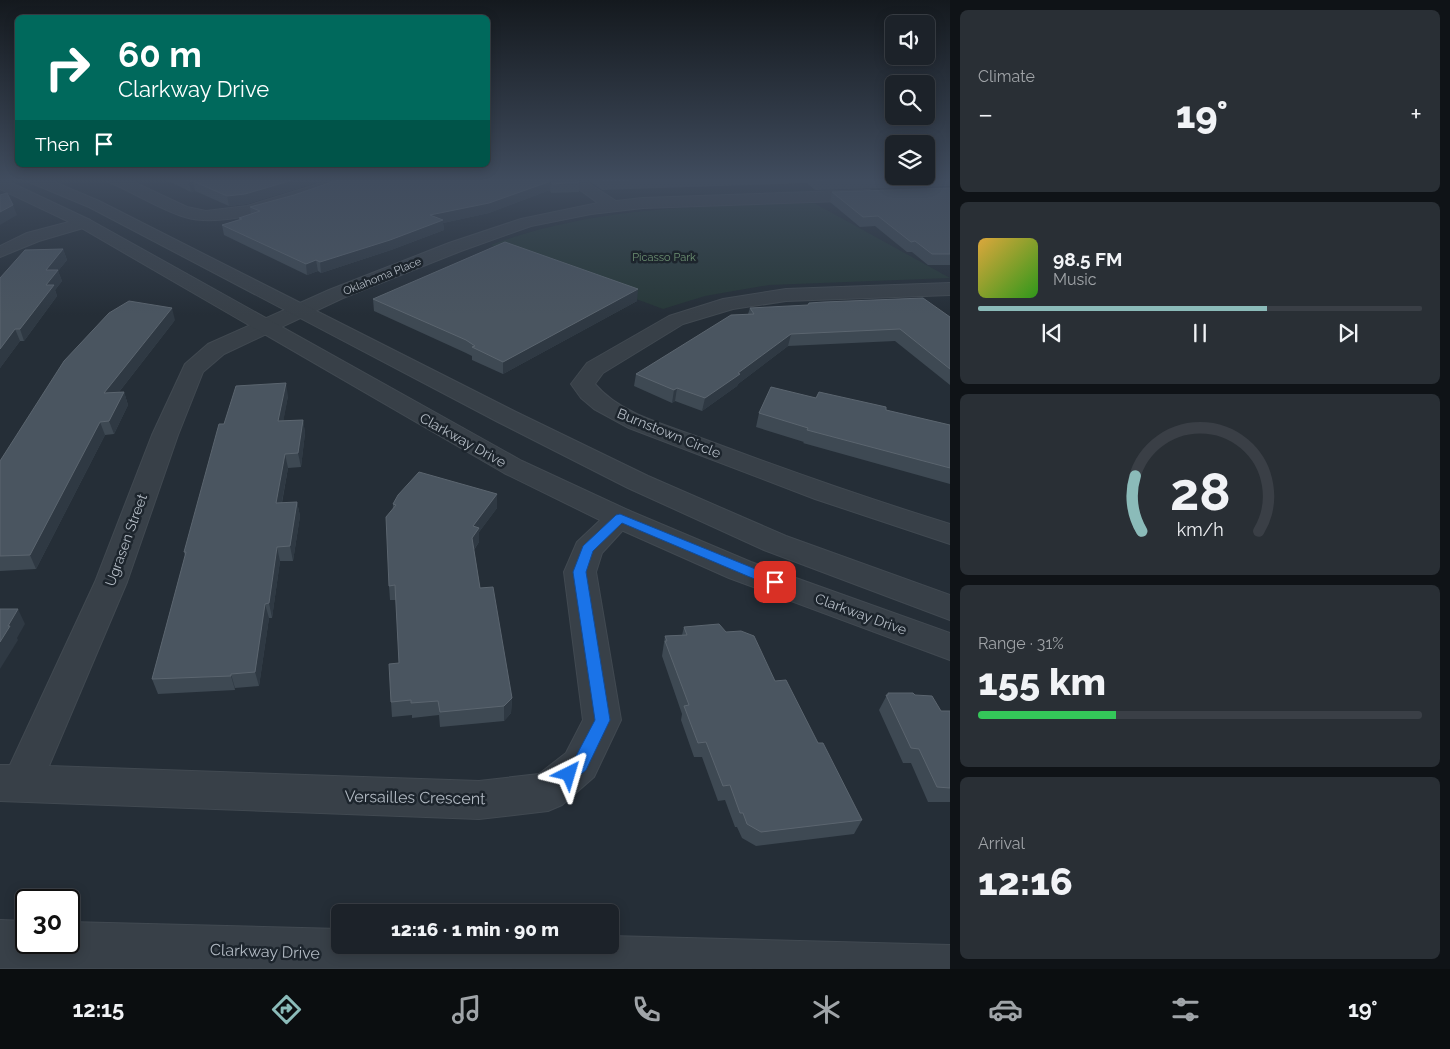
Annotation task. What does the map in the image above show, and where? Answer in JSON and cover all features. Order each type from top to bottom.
[{"type":"street","points":[[0,252],[33,237],[83,224]]},
{"type":"street","name":"Clarkway Drive","points":[[84,224],[513,467],[620,518],[740,570],[950,647]]},
{"type":"street","points":[[133,224],[638,482],[775,543],[950,608]]},
{"type":"street","name":"Oklahoma Place","points":[[263,326],[301,311],[336,294],[495,232],[523,224]]},
{"type":"street","name":"Burnstown Circle","points":[[945,293],[786,295],[730,303],[676,320],[595,368],[582,384],[591,396],[617,413],[751,467],[950,534]]},
{"type":"street","name":"Ugrasen Street","points":[[10,784],[111,582],[165,435],[193,369],[216,349],[263,326]]},
{"type":"street","name":"Versailles Crescent","points":[[10,784],[480,800],[548,792],[580,765],[602,720],[580,572],[588,549],[620,518]]},
{"type":"street","name":"Clarkway Drive","points":[[0,944],[950,969]]},
{"type":"green space","name":"Picasso Park","points":[[561,224],[852,224],[950,278],[769,285],[705,296],[663,309],[491,245]]},
{"type":"building","points":[[432,224],[390,240],[320,262],[316,260],[306,264],[222,225]]},
{"type":"building","points":[[888,224],[950,224],[950,254],[932,254],[915,241],[911,242]]},
{"type":"building","points":[[505,242],[638,289],[503,362],[472,347],[475,346],[466,340],[373,299]]},
{"type":"building","points":[[63,249],[46,270],[58,270],[46,285],[54,285],[20,329],[15,329],[0,349],[0,278],[25,250]]},
{"type":"building","points":[[923,298],[950,317],[950,369],[900,329],[791,334],[738,373],[740,374],[705,398],[677,388],[674,390],[636,374],[731,315],[754,314],[750,308],[808,305],[809,303],[824,302]]},
{"type":"building","points":[[129,301],[172,308],[104,393],[124,392],[109,421],[100,422],[30,555],[0,556],[0,461],[64,361],[109,313]]},
{"type":"building","points":[[286,383],[278,421],[303,420],[298,453],[285,454],[276,503],[297,502],[290,546],[277,547],[269,603],[265,604],[255,672],[231,674],[231,676],[152,679],[219,424],[224,424],[236,386]]},
{"type":"building","points":[[771,387],[816,398],[819,392],[886,407],[886,410],[950,425],[950,468],[807,430],[808,428],[759,413]]},
{"type":"building","points":[[419,472],[497,494],[473,526],[479,528],[472,538],[480,588],[493,587],[512,698],[504,706],[440,712],[438,701],[411,703],[411,700],[391,702],[389,664],[399,663],[395,585],[389,586],[386,517],[396,505],[393,504],[398,495]]},
{"type":"building","points":[[0,609],[18,609],[0,642]]},
{"type":"building","points":[[719,624],[726,632],[741,631],[754,636],[775,681],[786,680],[818,743],[823,743],[862,820],[761,832],[747,824],[743,813],[740,813],[730,785],[723,786],[706,742],[698,743],[684,706],[689,705],[665,641],[667,641],[665,636],[687,635],[684,627]]},
{"type":"building","points":[[888,693],[913,693],[915,695],[932,696],[941,711],[950,711],[950,788],[937,787],[919,749],[911,748],[886,695]]},
{"type":"route","points":[[569,774],[580,765],[602,720],[580,572],[588,549],[607,530],[620,518],[740,570],[775,582]]}]
